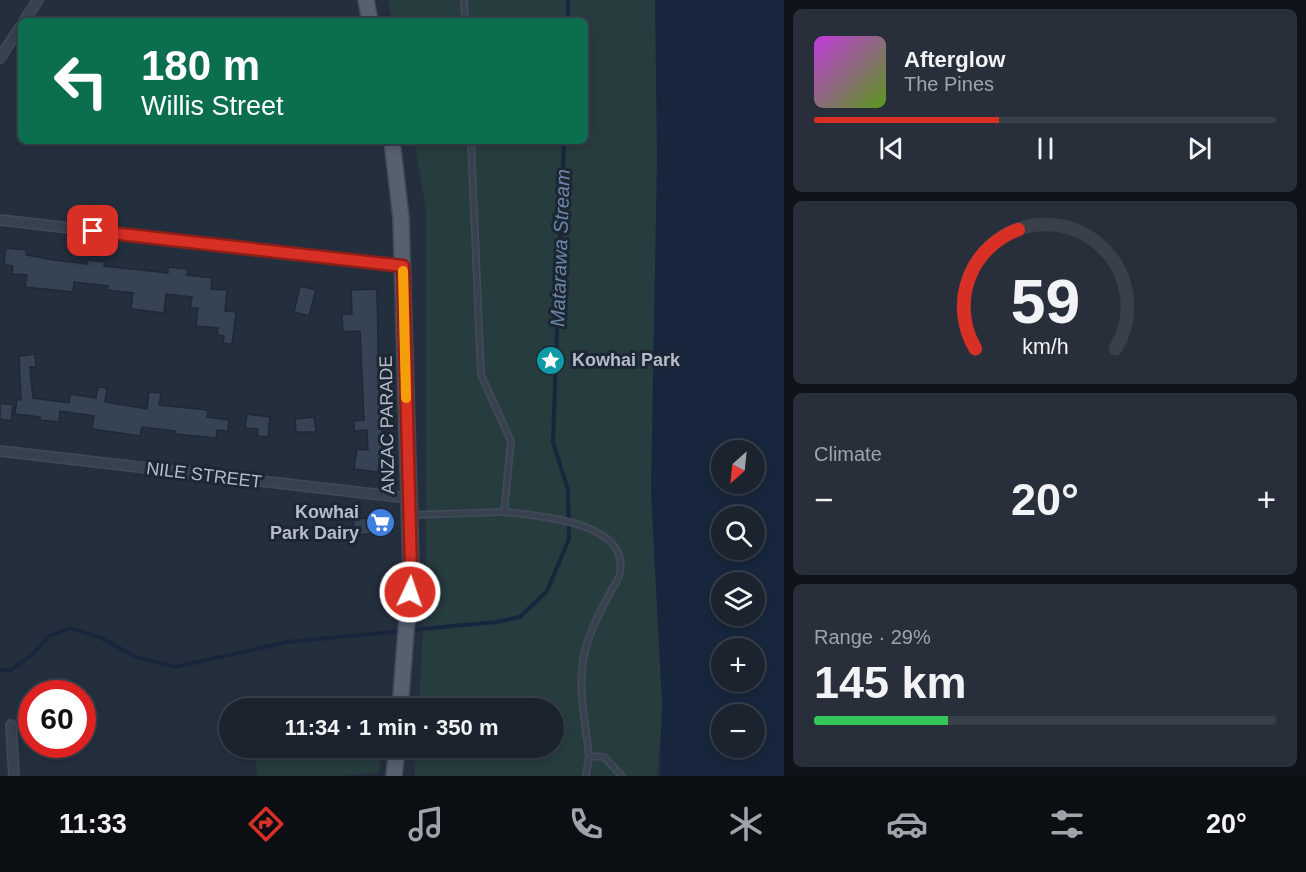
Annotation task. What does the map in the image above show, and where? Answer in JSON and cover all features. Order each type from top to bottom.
[{"type":"main road","points":[[366,0],[369,18]]},
{"type":"main road","name":"ANZAC PARADE","points":[[392,144],[400,198],[403,266],[411,569],[401,698]]},
{"type":"main road","points":[[394,776],[396,758]]},
{"type":"street","points":[[26,18],[38,0]]},
{"type":"street","points":[[0,58],[18,31]]},
{"type":"street","points":[[0,220],[403,266]]},
{"type":"street","name":"NILE STREET","points":[[0,451],[408,498]]},
{"type":"street","points":[[11,725],[14,776]]},
{"type":"lane","points":[[464,0],[465,18]]},
{"type":"lane","points":[[471,144],[480,375],[511,441],[504,512]]},
{"type":"lane","points":[[409,515],[504,512],[558,518],[583,525],[604,537],[618,553],[621,565],[620,575],[592,629],[582,665],[582,692],[589,756],[586,776]]},
{"type":"lane","points":[[589,756],[604,757],[622,776]]},
{"type":"green space","name":"Kowhai Park","points":[[388,0],[657,0],[668,651],[657,776],[414,776],[416,758],[564,758],[564,698],[420,698],[426,571],[426,209],[415,144],[588,144],[588,18],[391,18]]},
{"type":"green space","points":[[388,695],[388,698],[354,698]]},
{"type":"green space","points":[[256,758],[381,758],[379,773],[340,776],[257,776]]},
{"type":"water","points":[[655,0],[784,0],[784,776],[660,776],[662,703],[651,492],[657,159]]},
{"type":"building","points":[[6,248],[27,250],[26,255],[54,260],[87,264],[87,260],[105,262],[104,266],[168,273],[168,267],[188,269],[187,275],[212,278],[211,289],[227,290],[225,311],[236,312],[232,344],[223,343],[224,336],[217,335],[218,328],[196,326],[198,308],[190,308],[192,297],[166,294],[164,313],[131,309],[133,293],[107,290],[108,286],[74,282],[73,292],[25,287],[27,275],[12,274],[13,266],[4,265]]},
{"type":"building","points":[[300,286],[316,290],[309,316],[294,312]]},
{"type":"building","points":[[377,289],[379,394],[383,439],[378,472],[354,469],[357,449],[368,450],[367,430],[354,431],[354,421],[364,420],[360,331],[343,332],[342,314],[352,314],[351,290]]},
{"type":"building","points":[[35,354],[36,367],[30,367],[33,398],[69,403],[70,394],[96,398],[98,387],[107,388],[105,402],[147,409],[149,392],[161,393],[159,405],[208,410],[207,417],[229,420],[228,431],[217,430],[216,438],[175,434],[175,431],[142,427],[140,436],[92,429],[94,416],[60,411],[59,422],[15,414],[17,399],[21,400],[19,356]]},
{"type":"building","points":[[0,403],[13,405],[11,421],[0,419]]},
{"type":"building","points":[[247,414],[270,417],[268,437],[257,436],[258,429],[245,428]]},
{"type":"building","points":[[314,417],[316,432],[296,432],[295,419]]},
{"type":"building","points":[[388,511],[390,532],[355,535],[353,519],[370,518],[370,512]]},
{"type":"waterway","name":"Matarawa Stream","points":[[568,0],[568,18]]},
{"type":"waterway","name":"Matarawa Stream","points":[[410,630],[496,622],[520,617],[547,591],[569,539],[568,490],[553,442],[564,144]]},
{"type":"waterway","name":"Matarawa Stream","points":[[0,670],[11,670],[33,654],[49,636],[70,628],[101,638],[136,657],[175,667],[288,642],[402,631]]},
{"type":"slow traffic","points":[[403,271],[406,398]]},
{"type":"place","name":"Kowhai Park","points":[[551,360]]},
{"type":"place","name":"Kowhai Park Dairy","points":[[380,522]]},
{"type":"route","points":[[93,231],[403,266],[410,592]]}]
